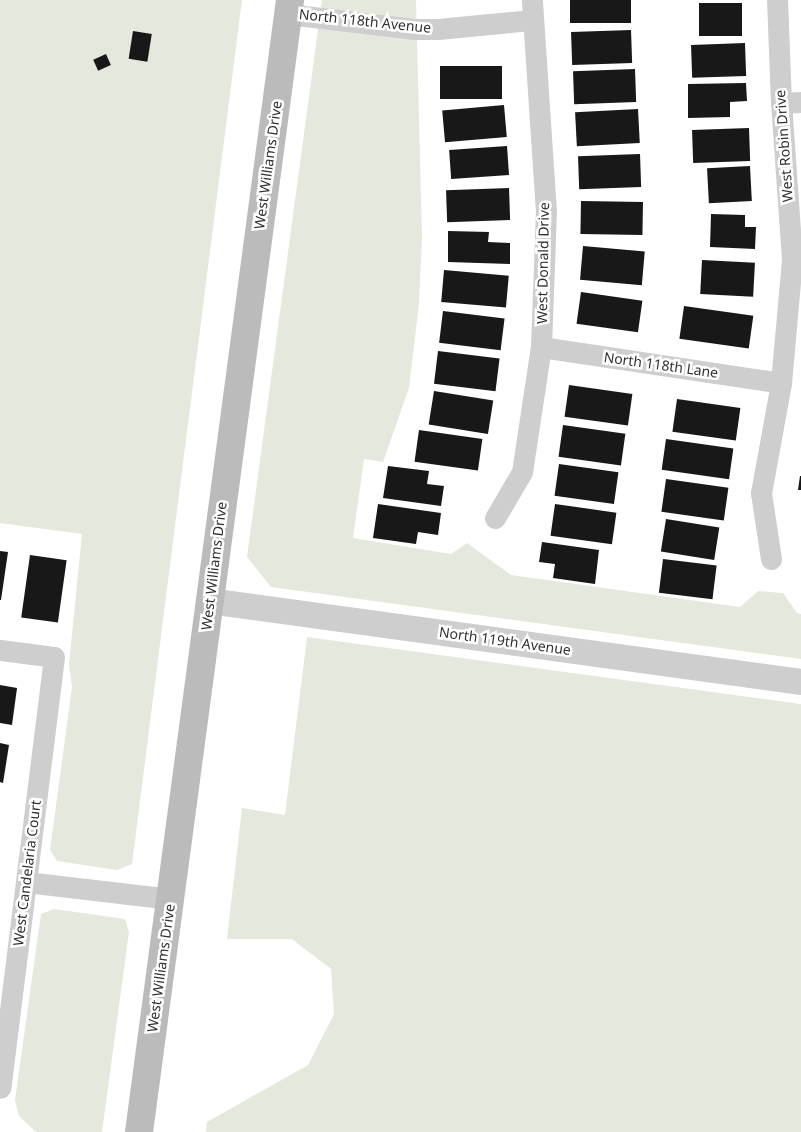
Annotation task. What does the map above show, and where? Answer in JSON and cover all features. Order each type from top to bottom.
[{"type":"main road","name":"West Williams Drive","points":[[139,1132],[289,7]]},
{"type":"street","name":"West Robin Drive","points":[[771,559],[760,492],[782,383],[792,259],[791,103],[777,0]]},
{"type":"street","name":"North 118th Avenue","points":[[289,7],[413,29],[532,10]]},
{"type":"street","name":"West Donald Drive","points":[[496,518],[522,472],[541,347],[546,212],[532,10]]},
{"type":"street","name":"North 118th Lane","points":[[541,347],[782,383]]},
{"type":"street","name":"North 119th Avenue","points":[[209,601],[801,682]]},
{"type":"street","name":"West Candelaria Court","points":[[0,650],[54,657],[0,1088]]},
{"type":"street","points":[[26,882],[171,899]]},
{"type":"shaded area","points":[[0,0],[242,0],[132,864],[117,870],[57,861],[50,850],[72,687],[69,664],[82,534],[0,523]]},
{"type":"shaded area","points":[[322,0],[416,0],[422,238],[419,303],[409,388],[383,462],[364,459],[353,538],[451,554],[467,543],[511,575],[740,607],[758,591],[783,593],[797,613],[801,614],[801,659],[271,587],[247,557]]},
{"type":"shaded area","points":[[307,637],[801,704],[801,1132],[206,1132],[207,1122],[308,1065],[334,1014],[331,969],[292,939],[227,939],[242,808],[285,815]]},
{"type":"shaded area","points":[[54,909],[125,919],[129,932],[102,1132],[36,1132],[19,1116],[15,1100],[41,914]]},
{"type":"building","points":[[570,0],[631,0],[631,23],[570,23]]},
{"type":"building","points":[[699,3],[742,3],[742,36],[699,36]]},
{"type":"building","points":[[631,30],[632,63],[572,65],[571,32]]},
{"type":"building","points":[[133,31],[152,34],[147,62],[129,59]]},
{"type":"building","points":[[745,43],[746,76],[692,78],[691,45]]},
{"type":"building","points":[[106,54],[111,65],[98,71],[93,60]]},
{"type":"building","points":[[440,66],[502,66],[502,99],[440,99]]},
{"type":"building","points":[[635,69],[636,102],[574,104],[573,71]]},
{"type":"building","points":[[746,83],[747,101],[730,102],[730,117],[688,118],[688,84]]},
{"type":"building","points":[[504,105],[507,137],[445,142],[442,110]]},
{"type":"building","points":[[638,109],[640,143],[577,146],[575,112]]},
{"type":"building","points":[[749,128],[750,161],[693,163],[692,130]]},
{"type":"building","points":[[507,146],[509,175],[451,179],[449,150]]},
{"type":"building","points":[[640,154],[641,187],[579,189],[578,156]]},
{"type":"building","points":[[750,166],[752,201],[709,203],[707,168]]},
{"type":"building","points":[[509,188],[510,220],[447,222],[446,190]]},
{"type":"building","points":[[581,201],[643,202],[642,235],[580,234]]},
{"type":"building","points":[[711,214],[745,215],[745,227],[756,227],[755,249],[710,247]]},
{"type":"building","points":[[448,231],[489,232],[488,242],[510,243],[510,264],[448,262]]},
{"type":"building","points":[[583,246],[645,251],[642,285],[580,280]]},
{"type":"building","points":[[702,260],[755,263],[753,297],[700,294]]},
{"type":"building","points":[[444,270],[509,276],[506,308],[441,302]]},
{"type":"building","points":[[581,292],[642,301],[638,332],[577,324]]},
{"type":"building","points":[[684,306],[753,316],[749,348],[679,339]]},
{"type":"building","points":[[443,311],[505,319],[501,350],[439,343]]},
{"type":"building","points":[[438,351],[500,359],[496,391],[434,384]]},
{"type":"building","points":[[569,385],[632,394],[628,426],[565,417]]},
{"type":"building","points":[[434,391],[493,400],[488,434],[429,425]]},
{"type":"building","points":[[677,399],[740,408],[736,441],[672,432]]},
{"type":"building","points":[[563,425],[625,434],[621,465],[559,457]]},
{"type":"building","points":[[419,430],[482,439],[478,471],[415,462]]},
{"type":"building","points":[[666,439],[733,448],[729,479],[662,470]]},
{"type":"building","points":[[559,464],[618,472],[614,504],[555,496]]},
{"type":"building","points":[[388,466],[429,471],[427,484],[444,486],[441,506],[383,498]]},
{"type":"building","points":[[800,476],[801,490],[798,490]]},
{"type":"building","points":[[666,479],[728,488],[724,520],[661,512]]},
{"type":"building","points":[[378,504],[441,513],[438,535],[418,532],[416,544],[373,538]]},
{"type":"building","points":[[555,504],[616,513],[612,544],[551,536]]},
{"type":"building","points":[[666,519],[719,527],[714,560],[661,552]]},
{"type":"building","points":[[542,542],[599,550],[595,584],[553,578],[555,564],[539,562]]},
{"type":"building","points":[[0,551],[8,552],[1,600],[0,600]]},
{"type":"building","points":[[30,555],[67,560],[58,623],[21,617]]},
{"type":"building","points":[[663,559],[717,566],[712,599],[659,593]]},
{"type":"building","points":[[0,685],[17,688],[12,725],[0,723]]},
{"type":"building","points":[[0,743],[9,745],[3,783],[0,782]]}]
